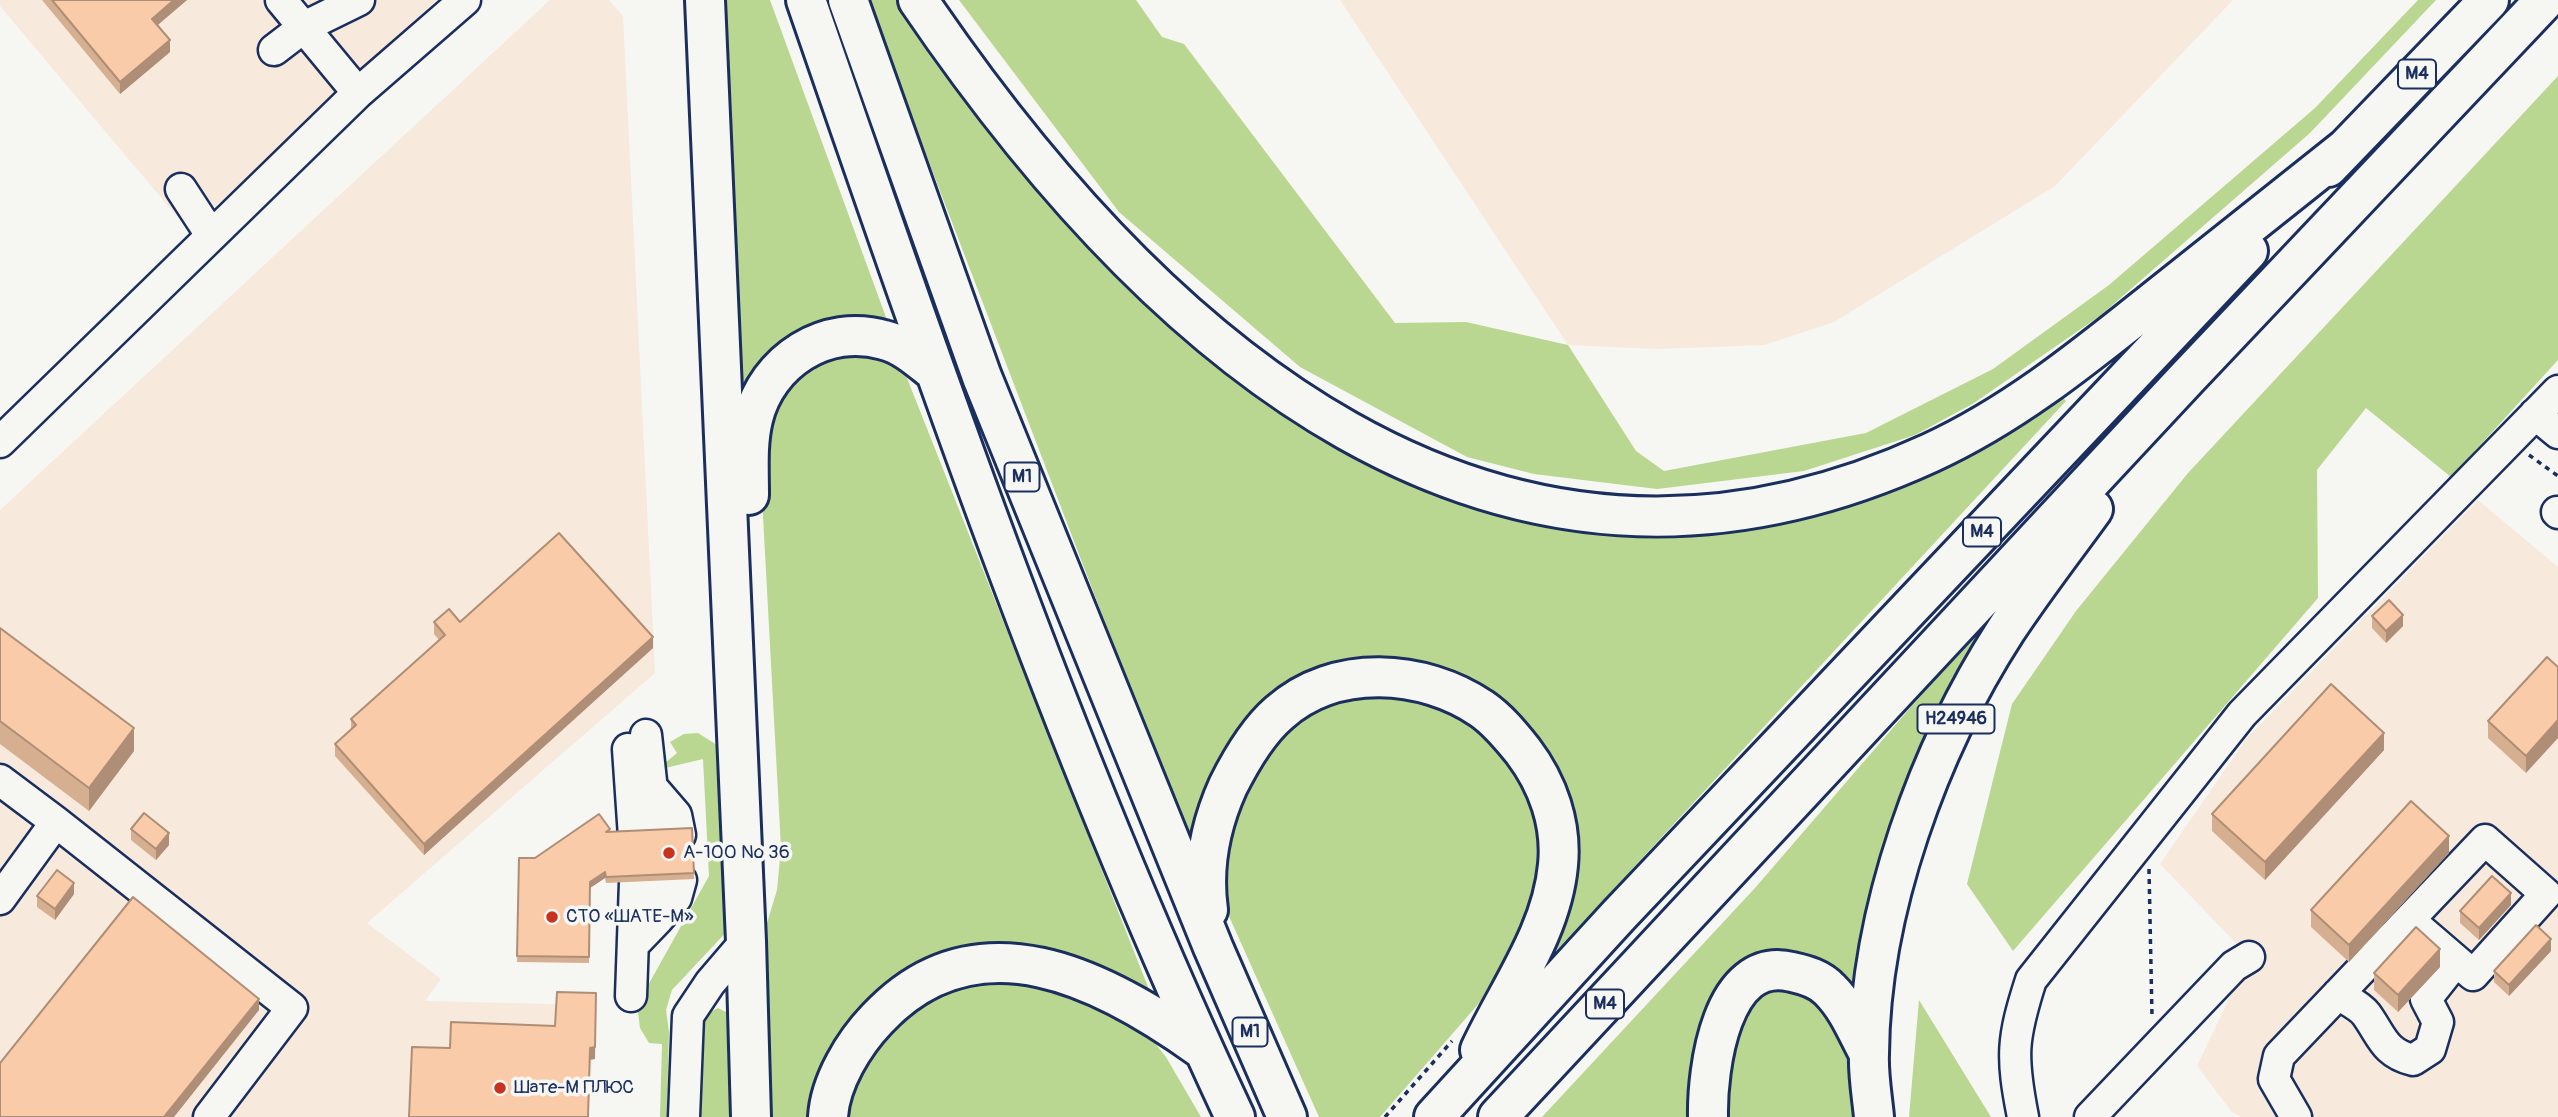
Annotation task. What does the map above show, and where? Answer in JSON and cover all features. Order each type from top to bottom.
[{"type":"highway","points":[[705,0],[746,941],[751,1117]]},
{"type":"highway","name":"М1","points":[[806,0],[934,371],[1058,710],[1202,1049],[1234,1117]]},
{"type":"highway","name":"М1","points":[[848,0],[982,376],[1213,947],[1287,1117]]},
{"type":"highway","points":[[918,0],[988,98],[1072,200],[1163,294],[1247,366],[1281,391],[1360,438],[1473,489],[1547,508],[1599,515],[1666,517],[1779,503],[1822,494],[1934,452],[2060,377],[2345,149]]},
{"type":"highway","name":"М4","points":[[1434,1117],[1619,915],[2489,0]]},
{"type":"highway","name":"М4","points":[[1498,1117],[2187,378],[2545,0]]},
{"type":"highway","points":[[746,941],[765,886],[768,848],[749,507],[748,449],[753,418],[763,393],[785,363],[804,349],[825,340],[848,335],[887,340],[909,351],[934,371]]},
{"type":"highway","name":"Н24946","points":[[1874,1117],[1868,1054],[1876,983],[1893,884],[1907,833],[1952,726],[2006,631],[2187,378]]},
{"type":"highway","points":[[1213,947],[1205,861],[1213,828],[1238,765],[1280,712],[1324,688],[1364,677],[1393,677],[1454,693],[1484,710],[1511,736],[1527,757],[1543,781],[1555,814],[1558,841],[1558,864],[1547,916],[1463,1086]]},
{"type":"highway","points":[[828,1117],[841,1075],[861,1037],[885,1010],[920,984],[949,970],[983,963],[1012,962],[1041,967],[1102,986],[1161,1019],[1202,1049]]},
{"type":"highway","points":[[1709,1117],[1710,1069],[1715,1039],[1728,1009],[1742,987],[1764,972],[1785,970],[1811,976],[1829,989],[1848,1013],[1868,1054]]},
{"type":"street","points":[[281,0],[358,93]]},
{"type":"street","points":[[274,50],[304,27],[359,0]]},
{"type":"street","points":[[0,442],[358,93],[466,0]]},
{"type":"street","points":[[181,190],[211,235]]},
{"type":"street","points":[[2023,1117],[2013,1068],[2015,1030],[2031,980],[2242,714],[2558,391]]},
{"type":"street","points":[[2535,414],[2558,433]]},
{"type":"street","points":[[637,742],[651,786],[676,815],[657,836],[637,742]]},
{"type":"street","points":[[0,780],[292,1009],[209,1117]]},
{"type":"street","points":[[0,899],[56,822]]},
{"type":"street","points":[[2296,1117],[2274,1079],[2279,1056],[2485,840],[2546,894],[2473,975],[2409,920]]},
{"type":"street","points":[[631,996],[633,945],[658,881],[658,919],[633,945]]},
{"type":"street","points":[[684,1117],[688,1016],[710,983],[746,941]]},
{"type":"street","points":[[2090,1117],[2158,1049],[2234,965],[2249,957]]},
{"type":"street","points":[[2338,994],[2365,1012],[2380,1038],[2398,1056],[2413,1059],[2430,1049],[2438,1022],[2426,999],[2456,961]]},
{"type":"path","points":[[2524,453],[2537,457],[2558,476]]},
{"type":"path","points":[[2150,861],[2152,1013],[2158,1049]]},
{"type":"shaded area","points":[[0,0],[437,0],[189,231],[0,6]]},
{"type":"shaded area","points":[[550,0],[609,0],[623,16],[655,673],[367,923],[441,979],[425,1001],[596,1005],[588,1117],[0,1117],[0,510]]},
{"type":"shaded area","points":[[1340,0],[2233,0],[2055,186],[1834,322],[1764,345],[1656,349],[1568,345]]},
{"type":"shaded area","points":[[2478,500],[2558,567],[2558,1117],[2241,1117],[2232,1112],[2197,1066],[2249,957],[2160,864],[2247,738]]},
{"type":"green space","points":[[721,0],[770,0],[887,320],[862,320],[734,419]]},
{"type":"green space","points":[[867,0],[905,0],[1188,338],[1263,398],[1339,444],[1490,510],[1538,522],[1684,531],[1811,511],[2060,394],[2066,401],[1557,950],[1546,953],[1578,855],[1575,807],[1548,755],[1467,684],[1294,689],[1194,855]]},
{"type":"green space","points":[[959,0],[1136,0],[1162,37],[1184,44],[1395,323],[1466,322],[1568,345],[1636,451],[1664,471],[1866,433],[1993,369],[2109,285],[2315,108],[2418,0],[2436,0],[2310,133],[2101,315],[1974,403],[1915,435],[1804,471],[1657,489],[1534,474],[1467,457],[1300,367],[1119,212]]},
{"type":"green space","points":[[2558,76],[2558,360],[2451,477],[2366,408],[2317,470],[2318,598],[2013,951],[1967,884],[2012,704],[2076,611],[2188,473]]},
{"type":"green space","points":[[832,353],[892,358],[905,373],[1152,997],[952,956],[814,1117],[767,1117],[761,943],[777,890],[781,848],[760,461],[763,432],[783,387]]},
{"type":"green space","points":[[2022,578],[1965,671],[1862,1022],[1752,965],[1696,1117],[1542,1117],[1755,888]]},
{"type":"green space","points":[[1393,686],[1450,704],[1493,734],[1523,773],[1542,822],[1541,869],[1530,920],[1480,1002],[1380,1117],[1319,1117],[1228,914],[1223,854],[1238,801],[1264,748],[1302,712]]},
{"type":"green space","points":[[698,733],[717,745],[723,759],[731,927],[672,990],[666,1010],[669,1032],[667,1117],[660,1117],[662,1044],[649,1043],[640,1028],[637,1005],[709,876],[703,759],[665,768],[665,763],[677,753],[670,742],[684,734]]},
{"type":"green space","points":[[1033,974],[1141,1026],[1166,1057],[1201,1117],[844,1117],[844,1108],[876,1041],[955,978]]},
{"type":"green space","points":[[1801,985],[1840,1024],[1852,1067],[1857,1117],[1720,1117],[1720,1089],[1752,990]]},
{"type":"green space","points":[[1919,1000],[1991,1117],[1909,1117]]},
{"type":"green space","points":[[718,1008],[732,1015],[736,1117],[700,1117],[702,1029],[708,1013]]},
{"type":"building","points":[[52,0],[174,0],[152,19],[170,40],[120,82]]},
{"type":"building","points":[[559,533],[653,637],[424,844],[335,744],[356,725],[351,719],[445,635],[434,622],[449,609],[460,622]]},
{"type":"building","points":[[2389,600],[2403,615],[2386,631],[2372,616]]},
{"type":"building","points":[[0,628],[134,728],[89,788],[0,721]]},
{"type":"building","points":[[2547,657],[2558,667],[2558,720],[2526,756],[2488,721]]},
{"type":"building","points":[[2331,684],[2384,733],[2265,862],[2212,814]]},
{"type":"building","points":[[2411,801],[2449,836],[2349,945],[2311,910]]},
{"type":"building","points":[[144,813],[169,833],[156,849],[131,829]]},
{"type":"building","points":[[599,814],[610,829],[606,832],[692,828],[694,873],[606,877],[605,872],[590,882],[589,957],[517,956],[519,858],[535,858]]},
{"type":"building","points":[[57,870],[74,883],[55,909],[37,896]]},
{"type":"building","points":[[2492,876],[2511,893],[2479,928],[2460,911]]},
{"type":"building","points":[[133,897],[259,999],[164,1117],[0,1117],[0,1063]]},
{"type":"building","points":[[2536,925],[2551,939],[2509,985],[2494,971]]},
{"type":"building","points":[[2416,927],[2440,949],[2398,995],[2374,973]]},
{"type":"building","name":"Шате-М ПЛЮС","points":[[557,992],[596,993],[595,1047],[590,1048],[588,1117],[409,1117],[412,1047],[450,1048],[451,1022],[555,1026]]},
{"type":"place","name":"А-100 № 36","points":[[669,853]]},
{"type":"place","name":"СТО «ШАТЕ-М»","points":[[552,917]]},
{"type":"place","name":"Шате-М ПЛЮС","points":[[500,1088]]}]
